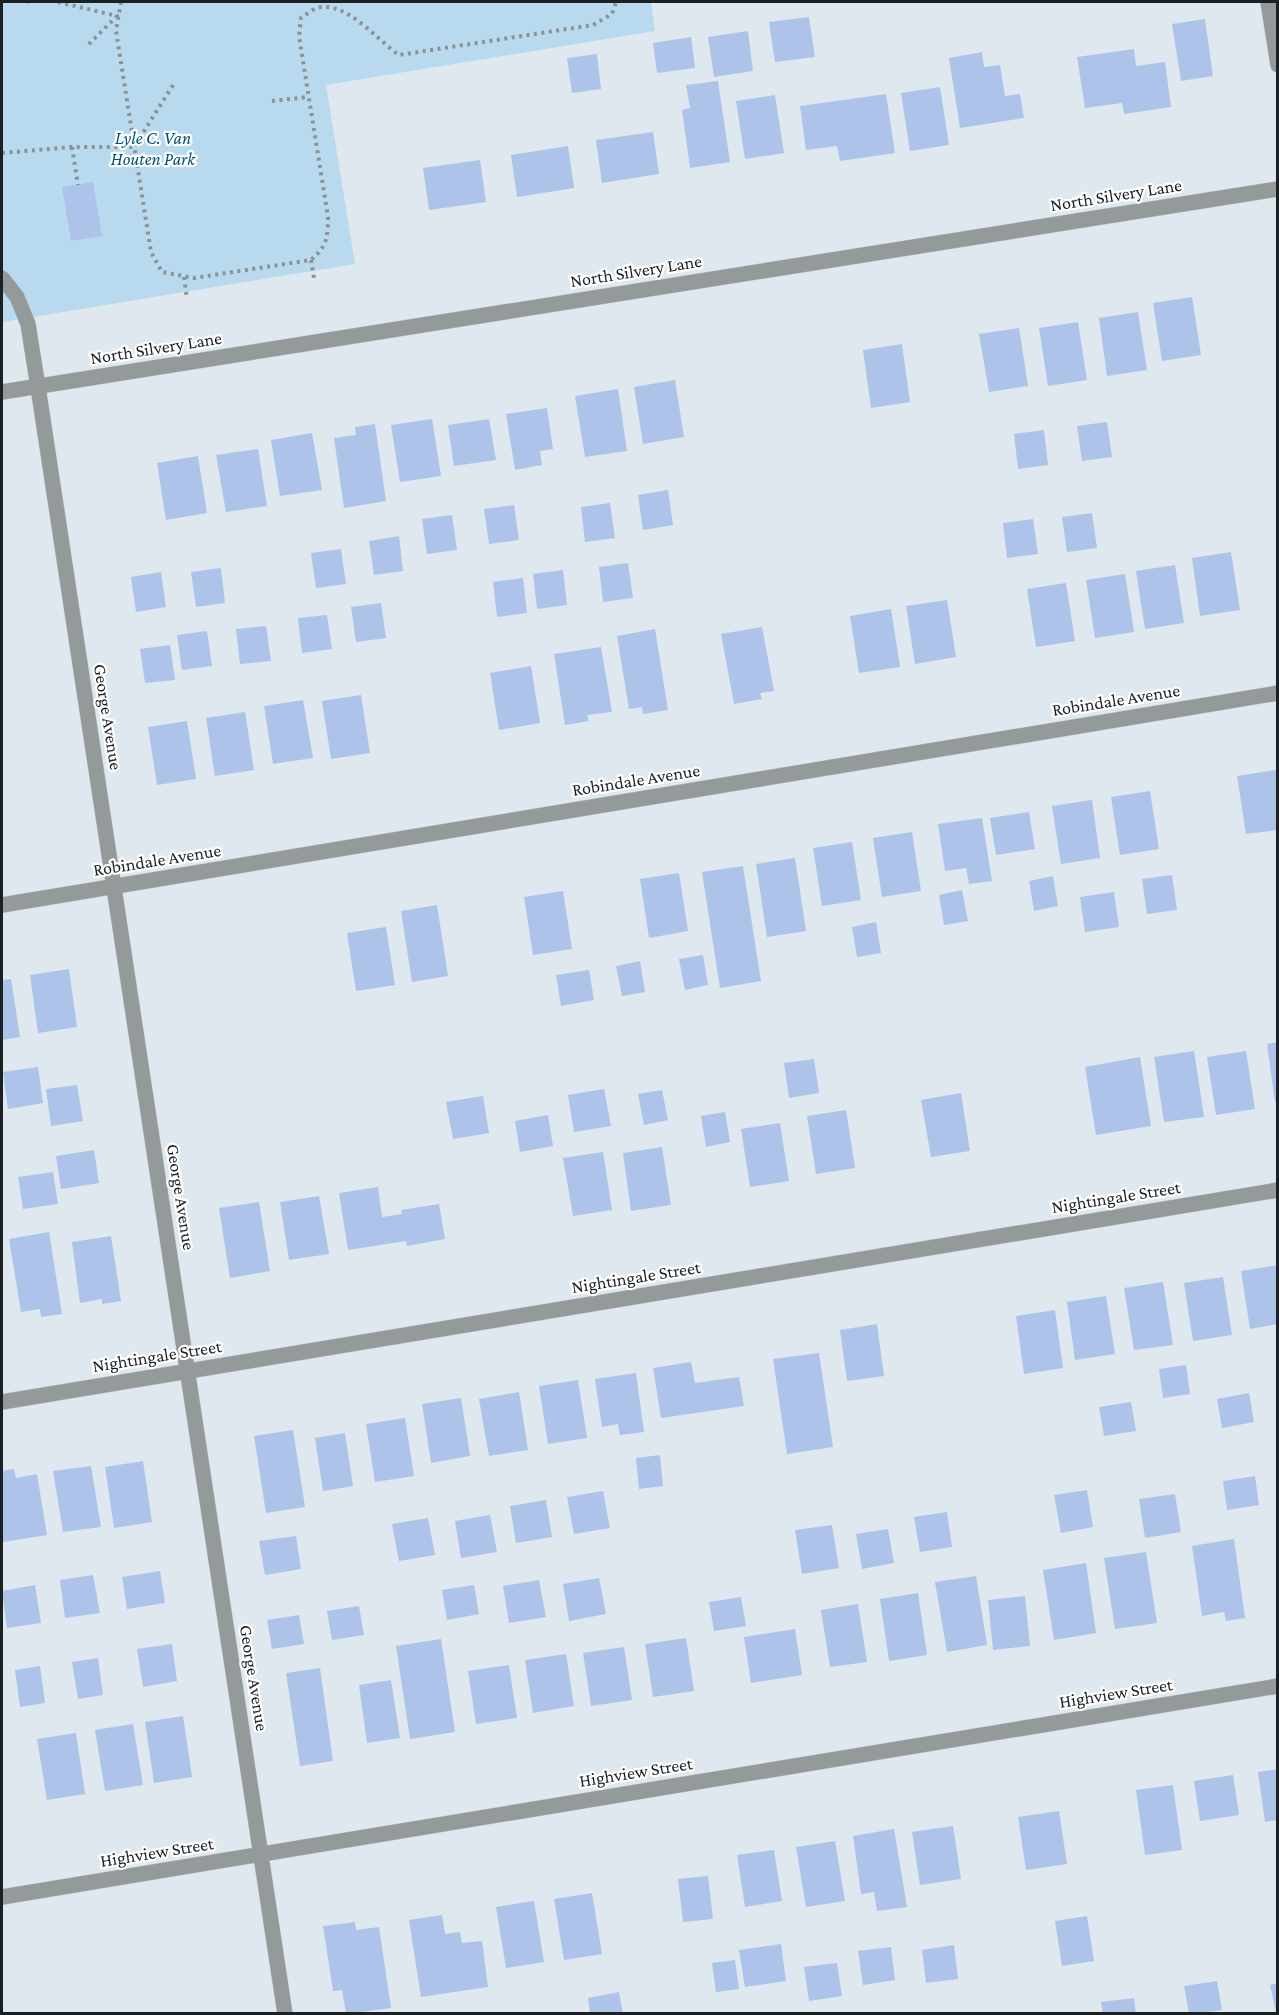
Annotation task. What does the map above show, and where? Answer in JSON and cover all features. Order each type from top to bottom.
[{"type":"street","points":[[1268,2],[1278,65]]},
{"type":"street","name":"North Silvery Lane","points":[[2,392],[1278,189]]},
{"type":"street","name":"George Avenue","points":[[2,278],[17,297],[28,324],[285,2013]]},
{"type":"street","name":"Robindale Avenue","points":[[2,905],[1278,693]]},
{"type":"street","name":"Nightingale Street","points":[[2,1402],[1278,1190]]},
{"type":"street","name":"Highview Street","points":[[2,1897],[1278,1686]]},
{"type":"path","points":[[58,2],[117,16]]},
{"type":"path","points":[[121,2],[116,31],[151,252],[162,272],[194,278],[311,260],[323,250],[328,235],[328,217],[299,36],[301,18],[317,8],[334,7],[367,27],[385,46],[399,55],[593,25],[612,14],[616,2]]},
{"type":"path","points":[[87,46],[117,16]]},
{"type":"path","points":[[134,147],[175,82]]},
{"type":"path","points":[[272,101],[308,97]]},
{"type":"path","points":[[2,153],[72,147],[134,147]]},
{"type":"path","points":[[72,147],[78,185]]},
{"type":"path","points":[[311,260],[314,278]]},
{"type":"path","points":[[184,277],[187,299]]},
{"type":"green space","name":"Lyle C. Van Houten Park","points":[[2,2],[651,2],[655,31],[326,85],[355,264],[2,322]]},
{"type":"building","points":[[809,17],[815,57],[775,62],[769,22]]},
{"type":"building","points":[[1205,19],[1213,76],[1181,81],[1172,24]]},
{"type":"building","points":[[748,31],[753,71],[714,77],[708,37]]},
{"type":"building","points":[[691,37],[695,68],[657,73],[653,43]]},
{"type":"building","points":[[1134,49],[1136,66],[1165,62],[1171,107],[1124,114],[1122,103],[1085,108],[1077,57]]},
{"type":"building","points":[[982,52],[984,67],[1000,65],[1005,96],[1020,94],[1024,118],[960,128],[949,58]]},
{"type":"building","points":[[597,54],[601,89],[572,93],[567,58]]},
{"type":"building","points":[[718,81],[730,162],[690,168],[682,110],[690,108],[686,85]]},
{"type":"building","points":[[940,87],[949,145],[910,151],[901,93]]},
{"type":"building","points":[[886,94],[895,153],[840,161],[837,146],[806,150],[800,106]]},
{"type":"building","points":[[775,95],[784,153],[745,159],[736,101]]},
{"type":"building","points":[[653,132],[659,174],[602,183],[596,140]]},
{"type":"building","points":[[568,146],[574,188],[517,197],[511,155]]},
{"type":"building","points":[[480,160],[486,202],[429,210],[423,168]]},
{"type":"building","points":[[93,182],[102,236],[71,241],[62,187]]},
{"type":"building","points":[[1192,297],[1201,355],[1162,361],[1153,303]]},
{"type":"building","points":[[1138,312],[1147,370],[1107,376],[1099,318]]},
{"type":"building","points":[[1078,322],[1087,380],[1048,386],[1039,328]]},
{"type":"building","points":[[1019,328],[1028,386],[989,392],[979,334]]},
{"type":"building","points":[[902,344],[910,402],[871,408],[863,350]]},
{"type":"building","points":[[675,380],[684,437],[643,444],[634,387]]},
{"type":"building","points":[[618,389],[627,451],[585,457],[575,396]]},
{"type":"building","points":[[547,408],[553,449],[540,451],[542,465],[515,470],[506,414]]},
{"type":"building","points":[[432,419],[441,476],[400,482],[391,425]]},
{"type":"building","points":[[489,419],[496,460],[454,466],[448,425]]},
{"type":"building","points":[[1107,422],[1112,457],[1082,461],[1077,426]]},
{"type":"building","points":[[375,424],[386,501],[344,508],[334,438],[356,435],[355,427]]},
{"type":"building","points":[[1044,430],[1048,465],[1018,469],[1014,434]]},
{"type":"building","points":[[312,433],[322,490],[280,496],[271,440]]},
{"type":"building","points":[[258,449],[267,506],[226,512],[216,455]]},
{"type":"building","points":[[198,456],[207,513],[166,520],[157,463]]},
{"type":"building","points":[[668,490],[673,525],[643,530],[638,495]]},
{"type":"building","points":[[610,503],[615,538],[585,542],[581,507]]},
{"type":"building","points":[[514,505],[519,540],[489,544],[484,509]]},
{"type":"building","points":[[1092,513],[1097,548],[1067,552],[1062,517]]},
{"type":"building","points":[[452,515],[457,550],[427,554],[422,519]]},
{"type":"building","points":[[1033,519],[1038,554],[1007,558],[1003,523]]},
{"type":"building","points":[[399,536],[403,571],[374,575],[369,541]]},
{"type":"building","points":[[341,549],[346,584],[316,588],[311,553]]},
{"type":"building","points":[[1231,552],[1240,610],[1200,616],[1192,558]]},
{"type":"building","points":[[628,563],[633,598],[603,602],[599,567]]},
{"type":"building","points":[[1175,565],[1184,623],[1145,629],[1136,571]]},
{"type":"building","points":[[221,568],[225,603],[196,607],[191,572]]},
{"type":"building","points":[[563,570],[567,605],[537,609],[533,574]]},
{"type":"building","points":[[161,572],[166,607],[136,612],[131,577]]},
{"type":"building","points":[[1125,574],[1134,632],[1095,638],[1086,580]]},
{"type":"building","points":[[523,578],[527,613],[497,617],[493,582]]},
{"type":"building","points":[[1066,583],[1075,641],[1036,647],[1027,589]]},
{"type":"building","points":[[947,600],[956,657],[915,664],[906,606]]},
{"type":"building","points":[[381,603],[386,638],[356,642],[351,607]]},
{"type":"building","points":[[891,609],[900,667],[859,673],[850,616]]},
{"type":"building","points":[[327,615],[332,649],[302,653],[298,618]]},
{"type":"building","points":[[266,626],[271,661],[240,664],[236,629]]},
{"type":"building","points":[[762,627],[774,691],[760,693],[762,699],[734,704],[721,634]]},
{"type":"building","points":[[655,629],[668,710],[643,714],[642,707],[629,709],[617,636]]},
{"type":"building","points":[[207,631],[212,666],[182,670],[177,635]]},
{"type":"building","points":[[170,645],[175,680],[145,683],[140,649]]},
{"type":"building","points":[[601,647],[612,712],[587,715],[589,721],[565,725],[554,654]]},
{"type":"building","points":[[531,666],[540,723],[499,730],[490,673]]},
{"type":"building","points":[[361,695],[370,753],[331,759],[322,701]]},
{"type":"building","points":[[303,700],[313,758],[273,764],[264,706]]},
{"type":"building","points":[[245,712],[254,770],[215,776],[206,718]]},
{"type":"building","points":[[187,721],[196,779],[157,785],[148,727]]},
{"type":"building","points":[[1276,770],[1278,830],[1246,834],[1237,776]]},
{"type":"building","points":[[1150,791],[1159,849],[1120,855],[1111,797]]},
{"type":"building","points":[[1092,800],[1100,858],[1061,864],[1052,806]]},
{"type":"building","points":[[1029,812],[1035,849],[996,855],[990,818]]},
{"type":"building","points":[[982,818],[992,881],[969,884],[966,868],[945,871],[938,824]]},
{"type":"building","points":[[912,832],[921,891],[882,897],[873,838]]},
{"type":"building","points":[[852,842],[861,900],[822,906],[813,848]]},
{"type":"building","points":[[795,858],[806,931],[767,937],[756,864]]},
{"type":"building","points":[[743,866],[761,981],[720,988],[702,872]]},
{"type":"building","points":[[679,873],[688,931],[649,938],[640,879]]},
{"type":"building","points":[[1172,875],[1177,910],[1147,914],[1142,879]]},
{"type":"building","points":[[1053,876],[1058,906],[1034,911],[1029,881]]},
{"type":"building","points":[[962,890],[968,921],[944,925],[939,895]]},
{"type":"building","points":[[563,891],[572,949],[533,955],[524,897]]},
{"type":"building","points":[[1114,892],[1119,927],[1085,932],[1080,897]]},
{"type":"building","points":[[437,905],[448,976],[412,982],[401,911]]},
{"type":"building","points":[[876,922],[881,953],[857,957],[852,927]]},
{"type":"building","points":[[386,927],[395,985],[356,991],[347,933]]},
{"type":"building","points":[[703,955],[708,985],[685,990],[679,959]]},
{"type":"building","points":[[640,961],[645,992],[622,996],[616,966]]},
{"type":"building","points":[[69,969],[77,1027],[38,1033],[30,975]]},
{"type":"building","points":[[589,970],[594,1000],[561,1006],[556,975]]},
{"type":"building","points":[[11,979],[20,1037],[2,1040],[2,980]]},
{"type":"building","points":[[1278,1042],[1278,1101],[1275,1102],[1267,1044]]},
{"type":"building","points":[[1194,1051],[1204,1117],[1164,1122],[1154,1057]]},
{"type":"building","points":[[1246,1051],[1255,1109],[1216,1115],[1207,1057]]},
{"type":"building","points":[[1140,1057],[1151,1126],[1096,1135],[1085,1067]]},
{"type":"building","points":[[814,1059],[819,1093],[789,1098],[784,1063]]},
{"type":"building","points":[[38,1067],[43,1103],[8,1109],[3,1072]]},
{"type":"building","points":[[77,1085],[83,1121],[51,1126],[46,1089]]},
{"type":"building","points":[[604,1089],[611,1126],[574,1132],[568,1095]]},
{"type":"building","points":[[662,1090],[668,1120],[644,1125],[638,1094]]},
{"type":"building","points":[[961,1093],[970,1151],[931,1157],[921,1100]]},
{"type":"building","points":[[483,1096],[489,1133],[453,1139],[446,1102]]},
{"type":"building","points":[[846,1110],[855,1168],[816,1174],[807,1116]]},
{"type":"building","points":[[725,1112],[730,1142],[706,1147],[701,1116]]},
{"type":"building","points":[[548,1115],[553,1146],[520,1152],[515,1121]]},
{"type":"building","points":[[780,1123],[789,1181],[750,1187],[741,1129]]},
{"type":"building","points":[[662,1147],[671,1205],[631,1211],[623,1153]]},
{"type":"building","points":[[94,1150],[99,1183],[61,1189],[56,1156]]},
{"type":"building","points":[[603,1152],[612,1210],[573,1216],[563,1158]]},
{"type":"building","points":[[53,1172],[58,1204],[23,1209],[18,1177]]},
{"type":"building","points":[[378,1187],[382,1217],[402,1214],[401,1210],[439,1204],[445,1239],[407,1246],[406,1241],[348,1250],[339,1193]]},
{"type":"building","points":[[319,1196],[329,1254],[289,1260],[280,1202]]},
{"type":"building","points":[[259,1202],[270,1271],[230,1278],[219,1208]]},
{"type":"building","points":[[49,1232],[62,1314],[41,1317],[40,1309],[21,1312],[9,1239]]},
{"type":"building","points":[[111,1236],[121,1301],[102,1304],[102,1299],[80,1303],[72,1242]]},
{"type":"building","points":[[1278,1265],[1278,1324],[1250,1329],[1241,1271]]},
{"type":"building","points":[[1223,1277],[1232,1335],[1193,1341],[1184,1283]]},
{"type":"building","points":[[1163,1282],[1173,1345],[1134,1350],[1124,1288]]},
{"type":"building","points":[[1106,1296],[1115,1354],[1075,1360],[1067,1302]]},
{"type":"building","points":[[1055,1310],[1063,1368],[1024,1374],[1016,1316]]},
{"type":"building","points":[[877,1324],[884,1376],[847,1381],[840,1330]]},
{"type":"building","points":[[819,1353],[833,1447],[787,1454],[773,1359]]},
{"type":"building","points":[[691,1362],[695,1383],[739,1377],[744,1406],[661,1418],[653,1368]]},
{"type":"building","points":[[1186,1365],[1190,1394],[1163,1398],[1159,1369]]},
{"type":"building","points":[[636,1373],[644,1432],[620,1435],[618,1424],[602,1427],[595,1379]]},
{"type":"building","points":[[578,1380],[587,1438],[548,1444],[539,1386]]},
{"type":"building","points":[[519,1392],[528,1450],[489,1456],[479,1399]]},
{"type":"building","points":[[1249,1393],[1254,1422],[1222,1428],[1217,1399]]},
{"type":"building","points":[[461,1398],[470,1456],[431,1463],[422,1404]]},
{"type":"building","points":[[1131,1402],[1136,1431],[1104,1436],[1099,1407]]},
{"type":"building","points":[[405,1418],[414,1476],[375,1482],[366,1424]]},
{"type":"building","points":[[293,1430],[305,1507],[266,1513],[254,1436]]},
{"type":"building","points":[[345,1433],[353,1486],[323,1491],[315,1438]]},
{"type":"building","points":[[660,1455],[663,1486],[639,1489],[636,1458]]},
{"type":"building","points":[[143,1461],[152,1522],[114,1528],[105,1467]]},
{"type":"building","points":[[91,1466],[101,1527],[63,1532],[53,1471]]},
{"type":"building","points":[[14,1469],[16,1478],[37,1474],[47,1535],[3,1542],[2,1471]]},
{"type":"building","points":[[1255,1476],[1259,1505],[1227,1510],[1223,1481]]},
{"type":"building","points":[[1087,1490],[1093,1527],[1061,1533],[1054,1495]]},
{"type":"building","points":[[603,1491],[610,1528],[574,1534],[567,1497]]},
{"type":"building","points":[[1175,1494],[1181,1532],[1145,1538],[1139,1499]]},
{"type":"building","points":[[546,1500],[552,1537],[516,1543],[510,1506]]},
{"type":"building","points":[[947,1512],[952,1547],[920,1552],[914,1517]]},
{"type":"building","points":[[490,1515],[497,1552],[461,1558],[455,1521]]},
{"type":"building","points":[[428,1518],[435,1555],[399,1561],[392,1524]]},
{"type":"building","points":[[832,1525],[839,1568],[802,1574],[795,1530]]},
{"type":"building","points":[[888,1529],[894,1563],[862,1569],[856,1534]]},
{"type":"building","points":[[296,1536],[301,1569],[265,1575],[259,1541]]},
{"type":"building","points":[[1234,1539],[1245,1618],[1226,1621],[1224,1612],[1202,1616],[1192,1546]]},
{"type":"building","points":[[1146,1552],[1157,1623],[1115,1629],[1104,1558]]},
{"type":"building","points":[[1086,1563],[1096,1633],[1054,1640],[1043,1570]]},
{"type":"building","points":[[160,1571],[165,1603],[127,1609],[122,1577]]},
{"type":"building","points":[[93,1575],[100,1613],[65,1618],[60,1580]]},
{"type":"building","points":[[976,1576],[987,1645],[947,1652],[935,1582]]},
{"type":"building","points":[[599,1578],[606,1614],[569,1621],[563,1584]]},
{"type":"building","points":[[539,1580],[546,1617],[509,1623],[503,1586]]},
{"type":"building","points":[[35,1585],[41,1623],[7,1628],[2,1591]]},
{"type":"building","points":[[474,1585],[479,1614],[447,1620],[442,1590]]},
{"type":"building","points":[[918,1593],[927,1655],[889,1661],[880,1599]]},
{"type":"building","points":[[1025,1596],[1030,1646],[993,1650],[988,1600]]},
{"type":"building","points":[[741,1597],[746,1626],[714,1631],[709,1602]]},
{"type":"building","points":[[858,1604],[867,1662],[830,1667],[821,1610]]},
{"type":"building","points":[[359,1606],[364,1635],[332,1640],[327,1611]]},
{"type":"building","points":[[299,1615],[304,1644],[272,1649],[267,1620]]},
{"type":"building","points":[[795,1629],[802,1675],[751,1683],[744,1637]]},
{"type":"building","points":[[686,1638],[694,1691],[653,1697],[645,1644]]},
{"type":"building","points":[[441,1639],[455,1732],[410,1739],[396,1646]]},
{"type":"building","points":[[172,1644],[177,1681],[143,1687],[137,1649]]},
{"type":"building","points":[[624,1647],[632,1700],[591,1706],[583,1653]]},
{"type":"building","points":[[566,1654],[574,1706],[533,1713],[525,1660]]},
{"type":"building","points":[[98,1658],[103,1695],[78,1699],[72,1662]]},
{"type":"building","points":[[509,1665],[517,1718],[476,1724],[468,1671]]},
{"type":"building","points":[[40,1666],[45,1703],[20,1707],[15,1670]]},
{"type":"building","points":[[320,1668],[333,1761],[300,1766],[286,1673]]},
{"type":"building","points":[[391,1680],[400,1738],[367,1743],[359,1685]]},
{"type":"building","points":[[183,1716],[192,1777],[154,1783],[145,1722]]},
{"type":"building","points":[[133,1724],[143,1785],[105,1791],[95,1730]]},
{"type":"building","points":[[76,1733],[85,1794],[47,1800],[37,1739]]},
{"type":"building","points":[[1278,1769],[1278,1820],[1265,1822],[1258,1772]]},
{"type":"building","points":[[1233,1775],[1239,1815],[1200,1821],[1194,1781]]},
{"type":"building","points":[[1173,1785],[1182,1850],[1145,1855],[1136,1790]]},
{"type":"building","points":[[1059,1811],[1067,1864],[1026,1870],[1018,1817]]},
{"type":"building","points":[[953,1826],[961,1879],[920,1885],[912,1832]]},
{"type":"building","points":[[894,1829],[907,1907],[877,1911],[874,1892],[861,1894],[853,1836]]},
{"type":"building","points":[[835,1841],[845,1901],[806,1907],[796,1847]]},
{"type":"building","points":[[774,1850],[782,1901],[745,1907],[737,1855]]},
{"type":"building","points":[[708,1876],[713,1919],[683,1922],[678,1879]]},
{"type":"building","points":[[592,1893],[602,1954],[564,1960],[554,1899]]},
{"type":"building","points":[[534,1901],[544,1962],[506,1968],[496,1907]]},
{"type":"building","points":[[442,1915],[445,1934],[460,1932],[462,1943],[482,1941],[488,1987],[421,1997],[409,1920]]},
{"type":"building","points":[[1087,1916],[1094,1961],[1062,1966],[1055,1921]]},
{"type":"building","points":[[355,1922],[356,1930],[379,1927],[391,2008],[346,2014],[342,1990],[333,1991],[323,1926]]},
{"type":"building","points":[[781,1944],[786,1981],[745,1987],[739,1950]]},
{"type":"building","points":[[954,1945],[958,1979],[926,1983],[922,1950]]},
{"type":"building","points":[[891,1947],[895,1980],[863,1985],[858,1951]]},
{"type":"building","points":[[735,1960],[739,1989],[716,1992],[712,1963]]},
{"type":"building","points":[[837,1963],[842,1996],[809,2001],[804,1967]]},
{"type":"building","points":[[1217,1981],[1222,2010],[1189,2014],[1184,1986]]},
{"type":"building","points":[[1278,1983],[1278,2013],[1276,2013],[1270,1985]]},
{"type":"building","points":[[619,1992],[623,2014],[590,2014],[588,1998]]},
{"type":"building","points":[[1134,1998],[1136,2014],[1103,2014],[1101,2002]]}]
